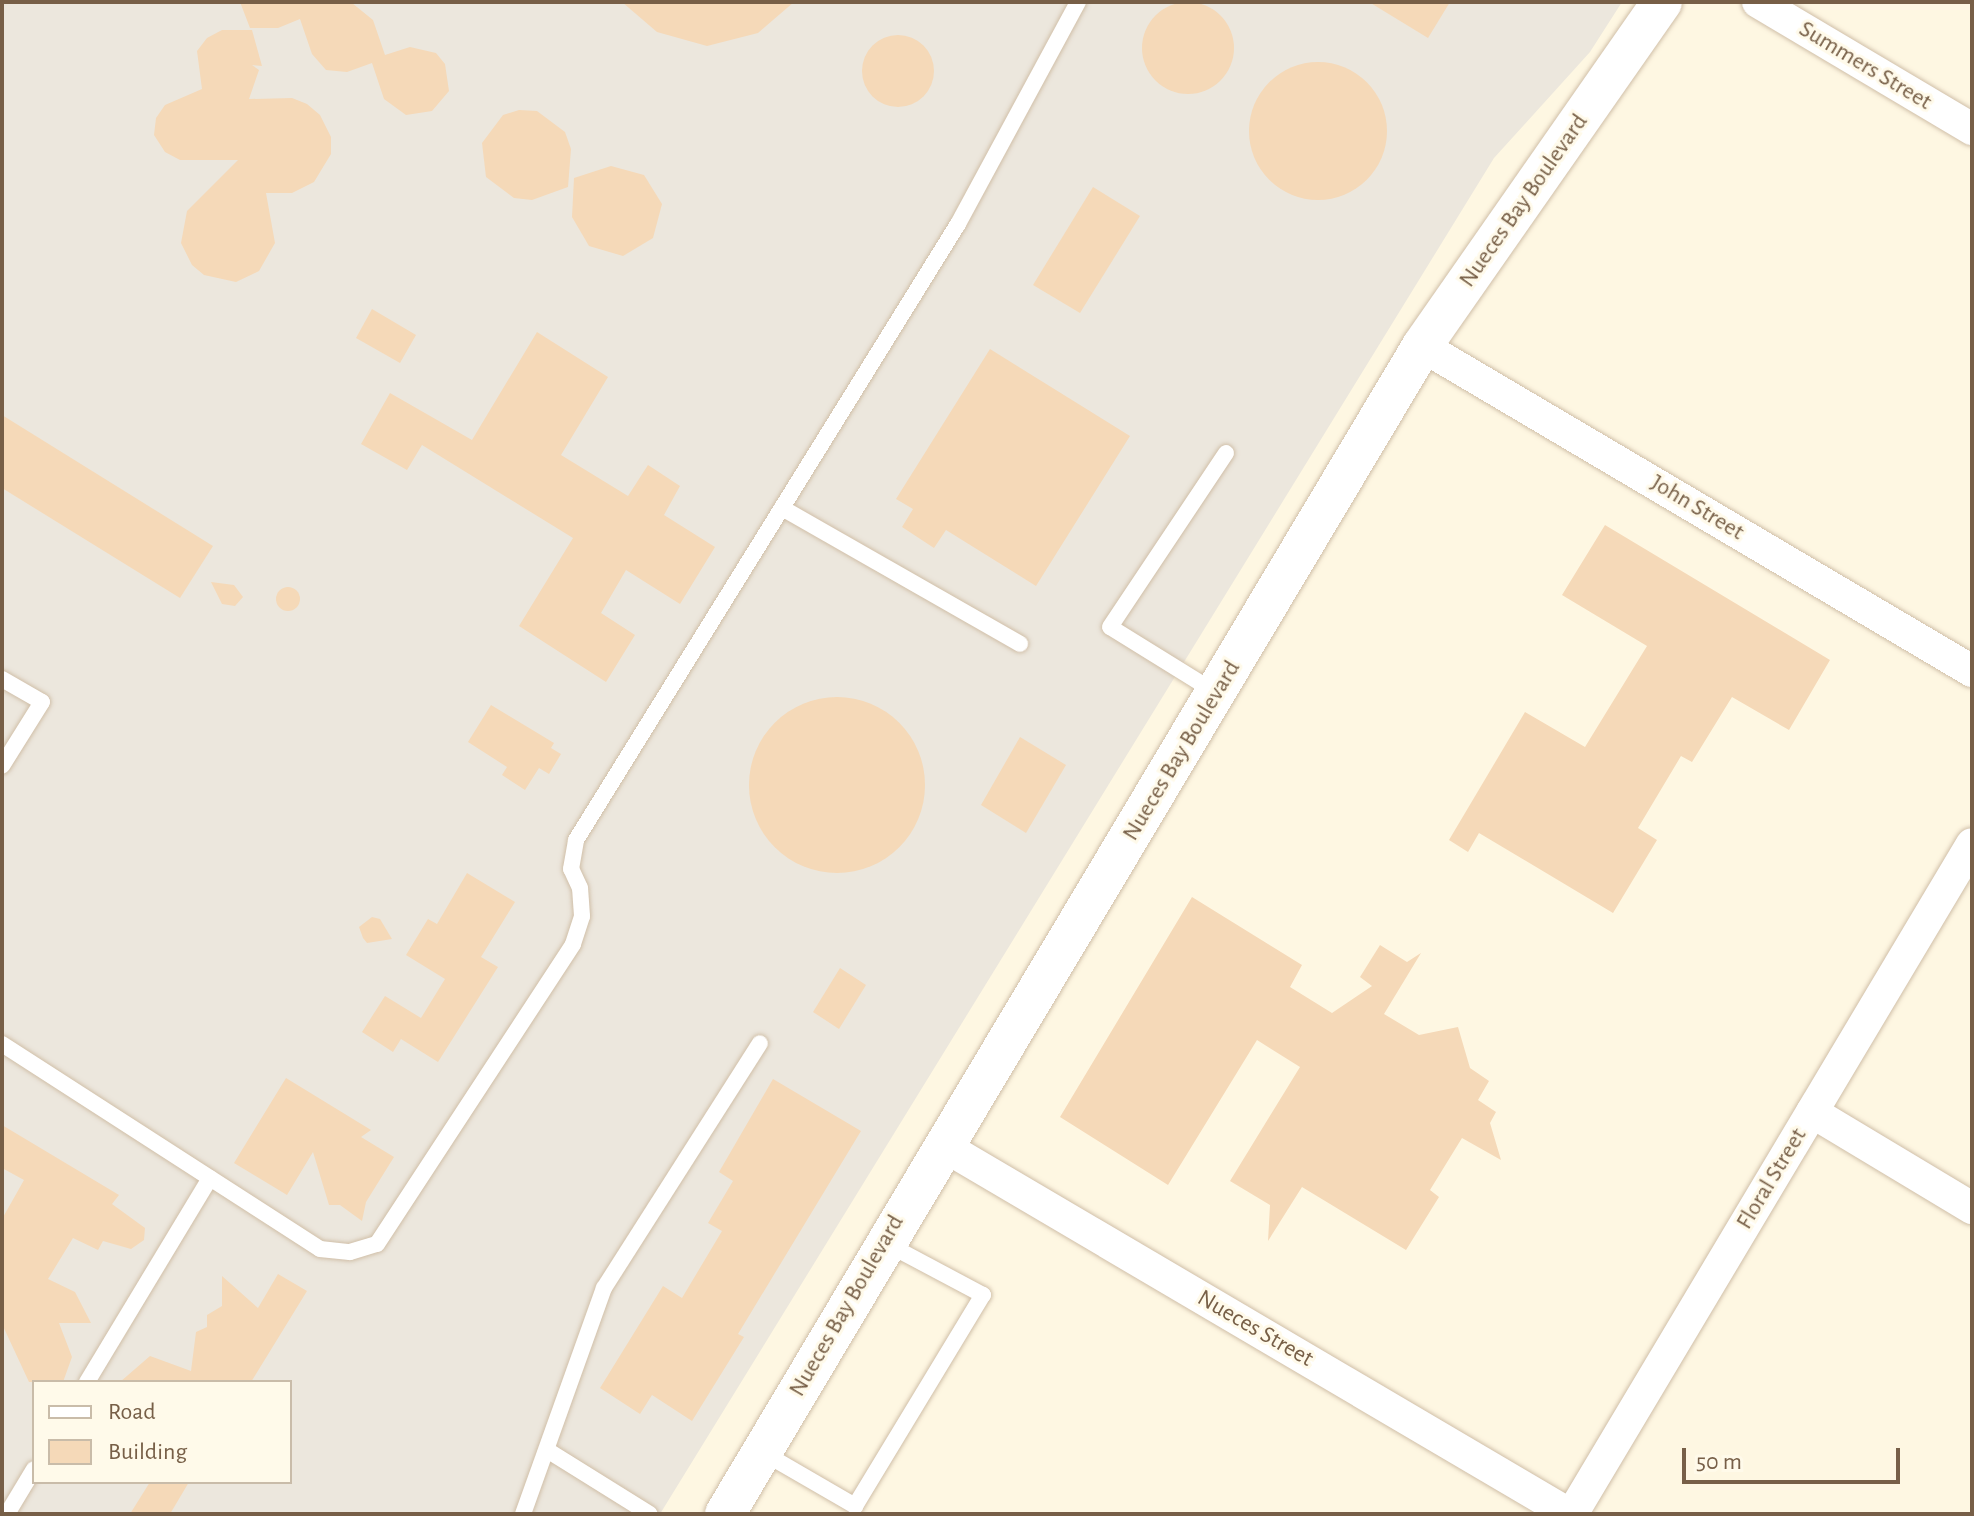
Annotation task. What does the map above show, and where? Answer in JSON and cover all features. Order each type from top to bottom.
[{"type":"street","name":"Nueces Bay Boulevard","points":[[725,1514],[884,1242],[1217,693],[1422,346],[1662,2]]},
{"type":"street","name":"Summers Street","points":[[1758,2],[1972,129]]},
{"type":"street","name":"John Street","points":[[1422,346],[1972,671]]},
{"type":"street","name":"Floral Street","points":[[1570,1514],[1972,844]]},
{"type":"street","points":[[1812,1112],[1972,1208]]},
{"type":"street","name":"Nueces Street","points":[[942,1145],[1570,1514]]},
{"type":"lane","points":[[2,1044],[320,1249],[350,1252],[377,1244],[573,944],[582,916],[580,888],[571,869],[576,840],[958,224],[1078,2]]},
{"type":"lane","points":[[1217,693],[1110,627],[1226,453]]},
{"type":"lane","points":[[782,508],[1020,644]]},
{"type":"lane","points":[[2,679],[42,702],[2,766]]},
{"type":"lane","points":[[523,1514],[604,1288],[760,1043]]},
{"type":"lane","points":[[88,1380],[210,1178]]},
{"type":"lane","points":[[761,1451],[855,1506],[983,1295],[884,1242]]},
{"type":"lane","points":[[547,1450],[650,1514]]},
{"type":"lane","points":[[7,1514],[32,1472]]},
{"type":"shaded area","points":[[2,2],[1622,2],[1590,52],[1494,158],[660,1514],[2,1514]]},
{"type":"building","points":[[240,2],[352,3],[373,20],[385,55],[410,47],[436,53],[445,64],[449,91],[432,111],[406,115],[384,99],[372,63],[347,72],[326,70],[312,54],[300,19],[278,28],[250,28]]},
{"type":"building","points":[[622,2],[794,2],[758,33],[707,46],[657,32]]},
{"type":"building","points":[[1188,2],[1206,5],[1221,15],[1231,30],[1234,48],[1231,66],[1221,81],[1206,91],[1188,94],[1170,91],[1155,81],[1145,66],[1142,48],[1145,30],[1155,15],[1170,5]]},
{"type":"building","points":[[1369,2],[1450,2],[1428,38]]},
{"type":"building","points":[[222,30],[252,30],[262,66],[252,65],[259,70],[249,99],[292,98],[307,104],[320,115],[331,137],[331,154],[314,182],[292,193],[266,193],[275,243],[259,271],[236,282],[204,275],[192,265],[181,243],[187,211],[238,160],[180,160],[165,152],[154,135],[156,118],[165,105],[202,89],[197,51],[207,38]]},
{"type":"building","points":[[905,35],[924,45],[932,57],[932,85],[924,97],[912,105],[891,107],[872,97],[864,85],[862,64],[872,45],[884,37]]},
{"type":"building","points":[[1318,62],[1344,68],[1367,82],[1381,105],[1387,131],[1381,157],[1367,180],[1344,194],[1318,200],[1292,194],[1269,180],[1255,157],[1249,131],[1255,105],[1269,82],[1292,68]]},
{"type":"building","points":[[519,110],[537,111],[565,132],[571,149],[568,187],[532,200],[514,198],[486,177],[482,143],[503,115]]},
{"type":"building","points":[[611,166],[644,175],[662,204],[653,238],[623,256],[589,246],[572,217],[574,178]]},
{"type":"building","points":[[1093,187],[1140,216],[1080,313],[1033,285]]},
{"type":"building","points":[[372,309],[416,335],[400,363],[356,338]]},
{"type":"building","points":[[537,332],[608,377],[561,455],[628,496],[648,465],[680,486],[664,515],[715,547],[680,604],[626,570],[601,613],[635,635],[606,682],[519,626],[573,538],[422,445],[407,470],[361,444],[390,393],[472,440]]},
{"type":"building","points":[[990,349],[1130,436],[1036,586],[946,530],[934,548],[902,527],[913,509],[896,499]]},
{"type":"building","points":[[2,415],[213,546],[180,598],[2,488]]},
{"type":"building","points":[[1605,525],[1830,660],[1789,730],[1732,697],[1692,762],[1681,756],[1638,828],[1657,840],[1613,913],[1479,833],[1468,852],[1449,840],[1525,712],[1585,747],[1647,646],[1562,595]]},
{"type":"building","points":[[211,582],[234,585],[243,597],[235,606],[222,604]]},
{"type":"building","points":[[288,587],[299,594],[300,599],[293,610],[288,611],[277,604],[276,599],[283,588]]},
{"type":"building","points":[[837,697],[871,704],[899,723],[918,751],[925,785],[918,819],[899,847],[871,866],[837,873],[803,866],[775,847],[756,819],[749,785],[756,751],[775,723],[803,704]]},
{"type":"building","points":[[491,705],[554,743],[551,748],[561,754],[549,774],[539,768],[525,790],[502,775],[507,767],[468,742]]},
{"type":"building","points":[[1020,737],[1066,765],[1026,833],[981,805]]},
{"type":"building","points":[[467,873],[515,902],[481,957],[498,967],[438,1062],[401,1039],[393,1052],[362,1032],[385,996],[421,1018],[445,979],[406,955],[428,919],[437,924]]},
{"type":"building","points":[[1192,897],[1302,965],[1290,987],[1332,1013],[1372,986],[1360,977],[1380,945],[1407,962],[1421,953],[1384,1014],[1419,1035],[1458,1027],[1470,1068],[1489,1081],[1478,1100],[1496,1112],[1490,1123],[1501,1160],[1462,1138],[1430,1190],[1439,1197],[1406,1250],[1302,1187],[1268,1241],[1270,1205],[1230,1181],[1300,1067],[1257,1040],[1168,1185],[1060,1117]]},
{"type":"building","points":[[372,917],[380,919],[392,939],[367,943],[359,927]]},
{"type":"building","points":[[840,968],[866,985],[839,1029],[813,1012]]},
{"type":"building","points":[[286,1078],[371,1130],[361,1137],[394,1157],[366,1202],[362,1221],[340,1205],[329,1205],[313,1152],[287,1195],[234,1163]]},
{"type":"building","points":[[773,1079],[861,1131],[738,1334],[744,1337],[692,1421],[652,1395],[640,1414],[600,1388],[663,1286],[682,1298],[722,1231],[708,1223],[733,1181],[719,1172]]},
{"type":"building","points":[[2,1125],[119,1195],[112,1204],[145,1228],[144,1240],[131,1249],[103,1241],[98,1250],[73,1238],[48,1279],[75,1292],[91,1323],[59,1323],[72,1357],[64,1380],[29,1382],[2,1324],[2,1219],[24,1180],[2,1168]]},
{"type":"building","points":[[278,1274],[307,1291],[252,1380],[122,1380],[150,1356],[191,1371],[196,1332],[207,1327],[207,1315],[222,1306],[222,1276],[258,1308]]},
{"type":"building","points":[[149,1484],[188,1484],[170,1514],[130,1514]]}]
